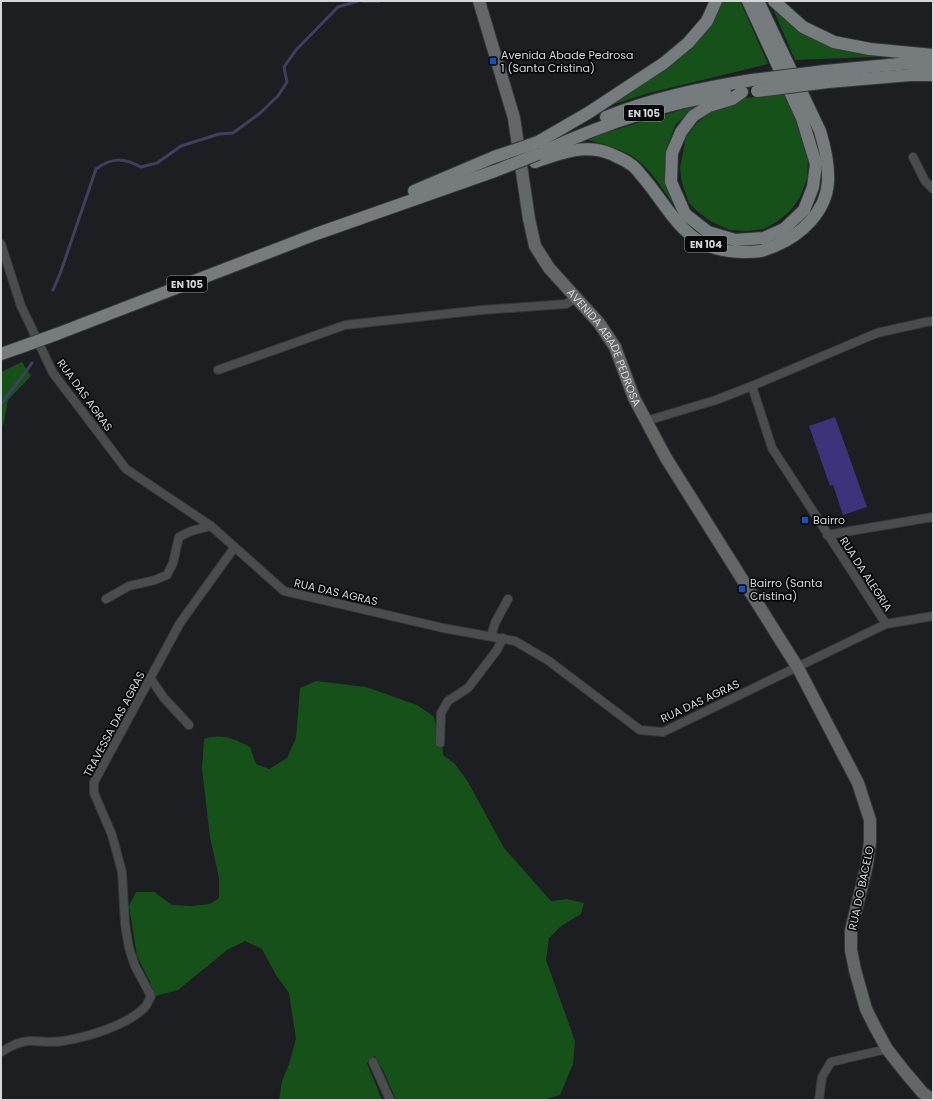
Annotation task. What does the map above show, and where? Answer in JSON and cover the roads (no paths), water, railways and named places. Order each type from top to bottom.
[{"type":"main road","name":"EN 104","points":[[495,171],[537,153],[588,113],[664,63],[688,42],[707,21],[716,1]]},
{"type":"main road","name":"EN 104","points":[[742,92],[732,99],[709,106],[693,116],[681,132],[672,153],[671,182],[685,214],[708,232],[735,240],[764,238],[784,229],[804,210],[813,187],[816,164],[802,118],[748,1]]},
{"type":"main road","name":"EN 104","points":[[537,153],[591,149],[617,157],[630,164],[646,180],[673,218],[694,238],[714,248],[739,252],[762,251],[786,241],[807,226],[822,205],[828,182],[826,154],[820,131],[758,1]]},
{"type":"main road","points":[[774,1],[802,27],[834,42],[870,49],[933,55]]},
{"type":"main road","name":"EN 105","points":[[537,153],[579,128],[628,108],[710,87],[754,86],[910,64],[933,64]]},
{"type":"main road","name":"EN 105","points":[[826,77],[933,75]]},
{"type":"main road","name":"EN 105","points":[[316,234],[494,157],[537,153],[633,115],[709,97],[742,92],[754,86]]},
{"type":"main road","name":"EN 105","points":[[1,354],[58,334],[316,234],[495,171]]},
{"type":"street","name":"AVENIDA ABADE PEDROSA","points":[[479,1],[514,118],[529,219],[536,246],[550,268],[599,323],[615,347],[634,398],[666,458],[798,668]]},
{"type":"street","points":[[914,157],[925,181],[933,189]]},
{"type":"street","name":"RUA DAS AGRAS","points":[[1,244],[21,306],[53,373],[126,470],[211,526],[284,591],[443,628],[515,641],[549,661],[640,730],[663,732],[798,668],[886,624],[933,616]]},
{"type":"street","points":[[218,370],[345,325],[482,310],[566,304],[576,298]]},
{"type":"street","points":[[646,421],[716,400],[877,333],[926,322],[933,322]]},
{"type":"street","name":"RUA DA ALEGRIA","points":[[752,386],[772,448],[886,624]]},
{"type":"street","points":[[827,535],[933,517]]},
{"type":"street","points":[[106,600],[129,586],[155,580],[167,575],[179,537],[191,531],[211,526]]},
{"type":"street","name":"TRAVESSA DAS AGRAS","points":[[1,1052],[10,1047],[28,1041],[63,1041],[107,1029],[135,1015],[146,1006],[151,996],[135,966],[129,948],[125,924],[122,872],[112,835],[94,794],[94,782],[100,768],[180,623],[234,548]]},
{"type":"street","points":[[491,636],[495,623],[508,600]]},
{"type":"street","points":[[440,743],[441,713],[448,701],[468,688],[497,650],[503,638]]},
{"type":"street","name":"RUA DO BACELO","points":[[798,668],[858,783],[870,820],[870,842],[867,865],[851,930],[851,950],[866,1009],[888,1049],[922,1092],[932,1100]]},
{"type":"street","points":[[150,679],[164,698],[189,725]]},
{"type":"street","points":[[819,1100],[822,1076],[831,1062],[888,1049]]},
{"type":"street","points":[[373,1062],[390,1100]]},
{"type":"waterway","points":[[53,290],[60,274],[96,169],[107,162],[118,160],[129,162],[141,167],[157,163],[181,146],[219,134],[233,133],[259,114],[278,96],[287,82],[284,67],[296,50],[338,7],[358,1]]},
{"type":"waterway","points":[[363,1],[379,1]]},
{"type":"waterway","points":[[1,404],[32,363]]},
{"type":"place","name":"Avenida Abade Pedrosa 1 (Santa Cristina)","points":[[493,61]]},
{"type":"place","name":"Bairro","points":[[805,520]]},
{"type":"place","name":"Bairro (Santa Cristina)","points":[[742,589]]}]
